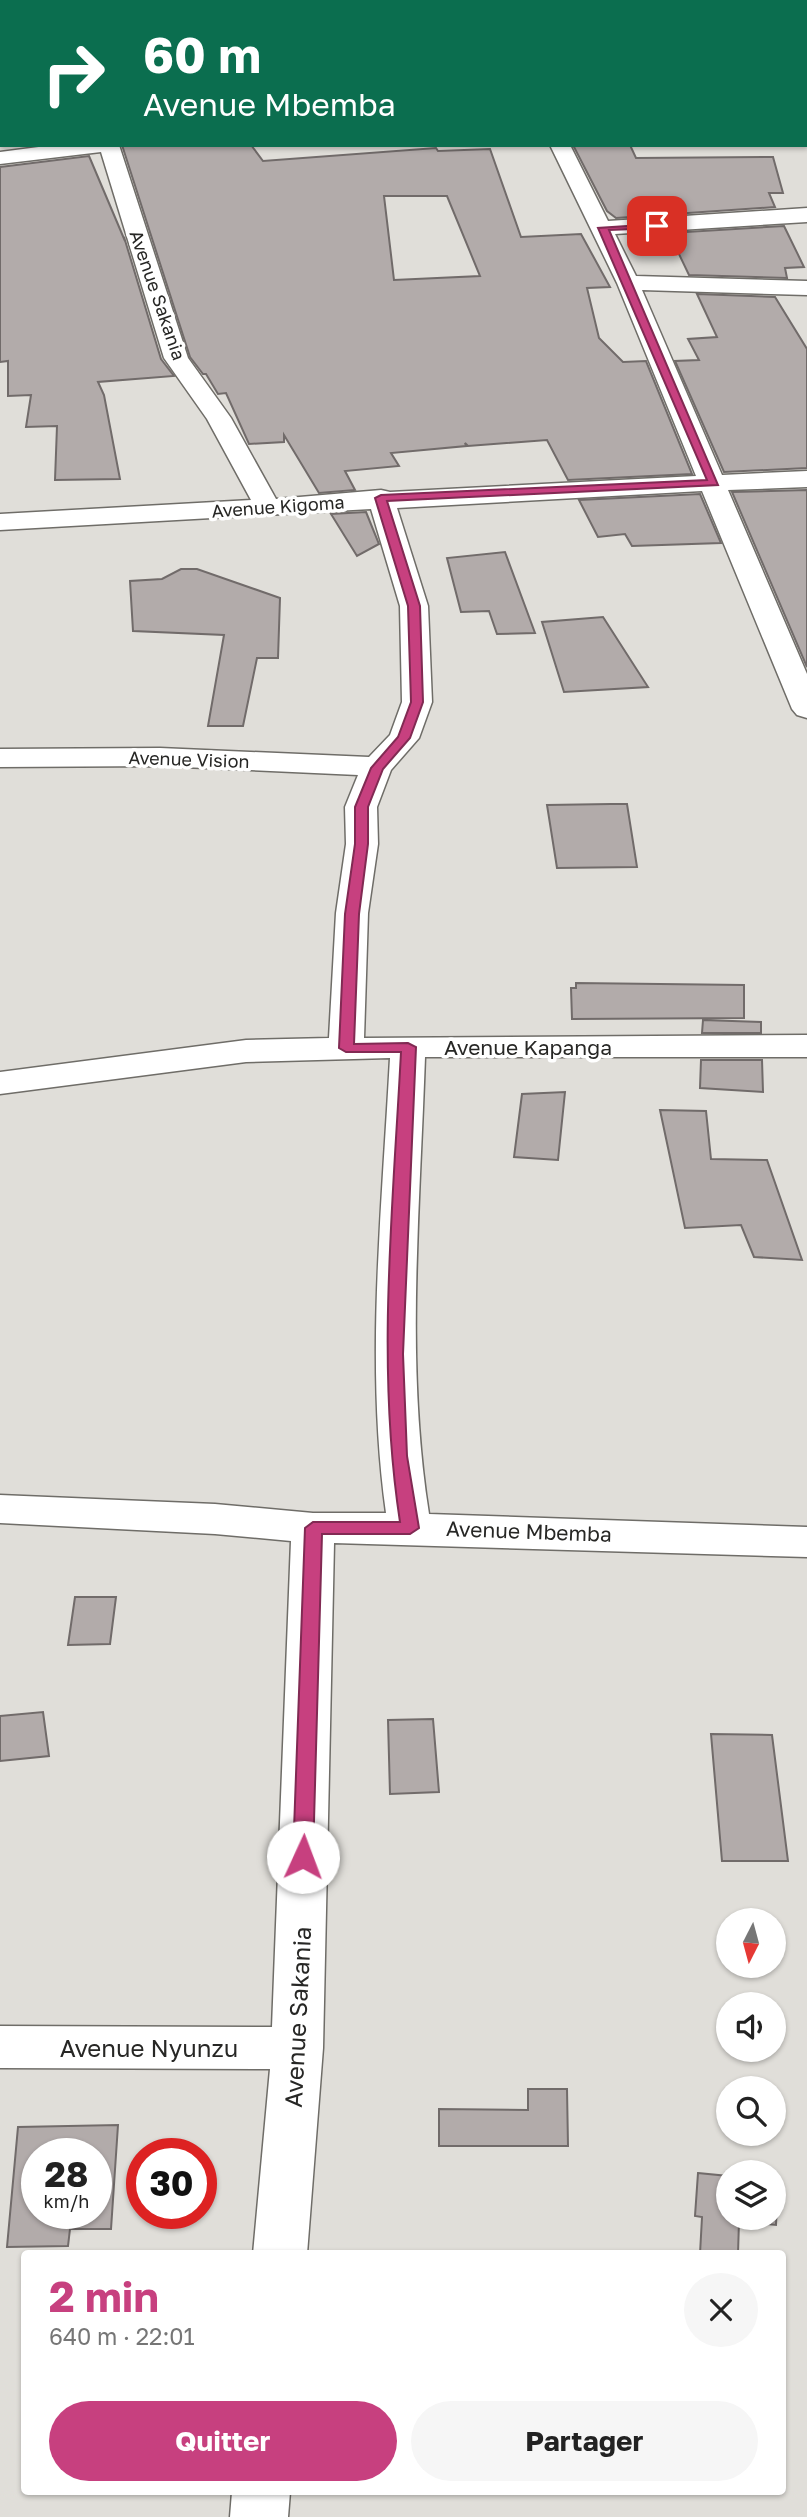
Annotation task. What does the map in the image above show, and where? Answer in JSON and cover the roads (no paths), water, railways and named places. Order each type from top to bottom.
[{"type":"street","points":[[0,158],[92,147]]},
{"type":"street","name":"Avenue Sakania","points":[[110,147],[176,358],[219,418],[268,508]]},
{"type":"street","points":[[560,147],[603,228],[628,283],[807,709]]},
{"type":"street","points":[[603,228],[807,215]]},
{"type":"street","points":[[628,283],[807,288]]},
{"type":"street","name":"Avenue Kigoma","points":[[0,522],[268,508],[381,498],[807,479]]},
{"type":"street","points":[[346,1048],[352,914],[362,844],[362,807],[377,768],[404,738],[417,702],[414,606],[381,498]]},
{"type":"street","name":"Avenue Vision","points":[[0,758],[160,757],[377,768]]},
{"type":"street","name":"Avenue Kapanga","points":[[0,1083],[246,1051],[408,1047],[807,1046]]},
{"type":"street","points":[[408,1047],[395,1354],[399,1456],[410,1528]]},
{"type":"street","name":"Avenue Mbemba","points":[[0,1508],[215,1519],[313,1528],[410,1528],[807,1542]]},
{"type":"street","name":"Avenue Sakania","points":[[281,2250],[298,2048],[313,1528]]},
{"type":"street","name":"Avenue Nyunzu","points":[[0,2046],[298,2048]]},
{"type":"street","points":[[259,2517],[261,2495]]}]
